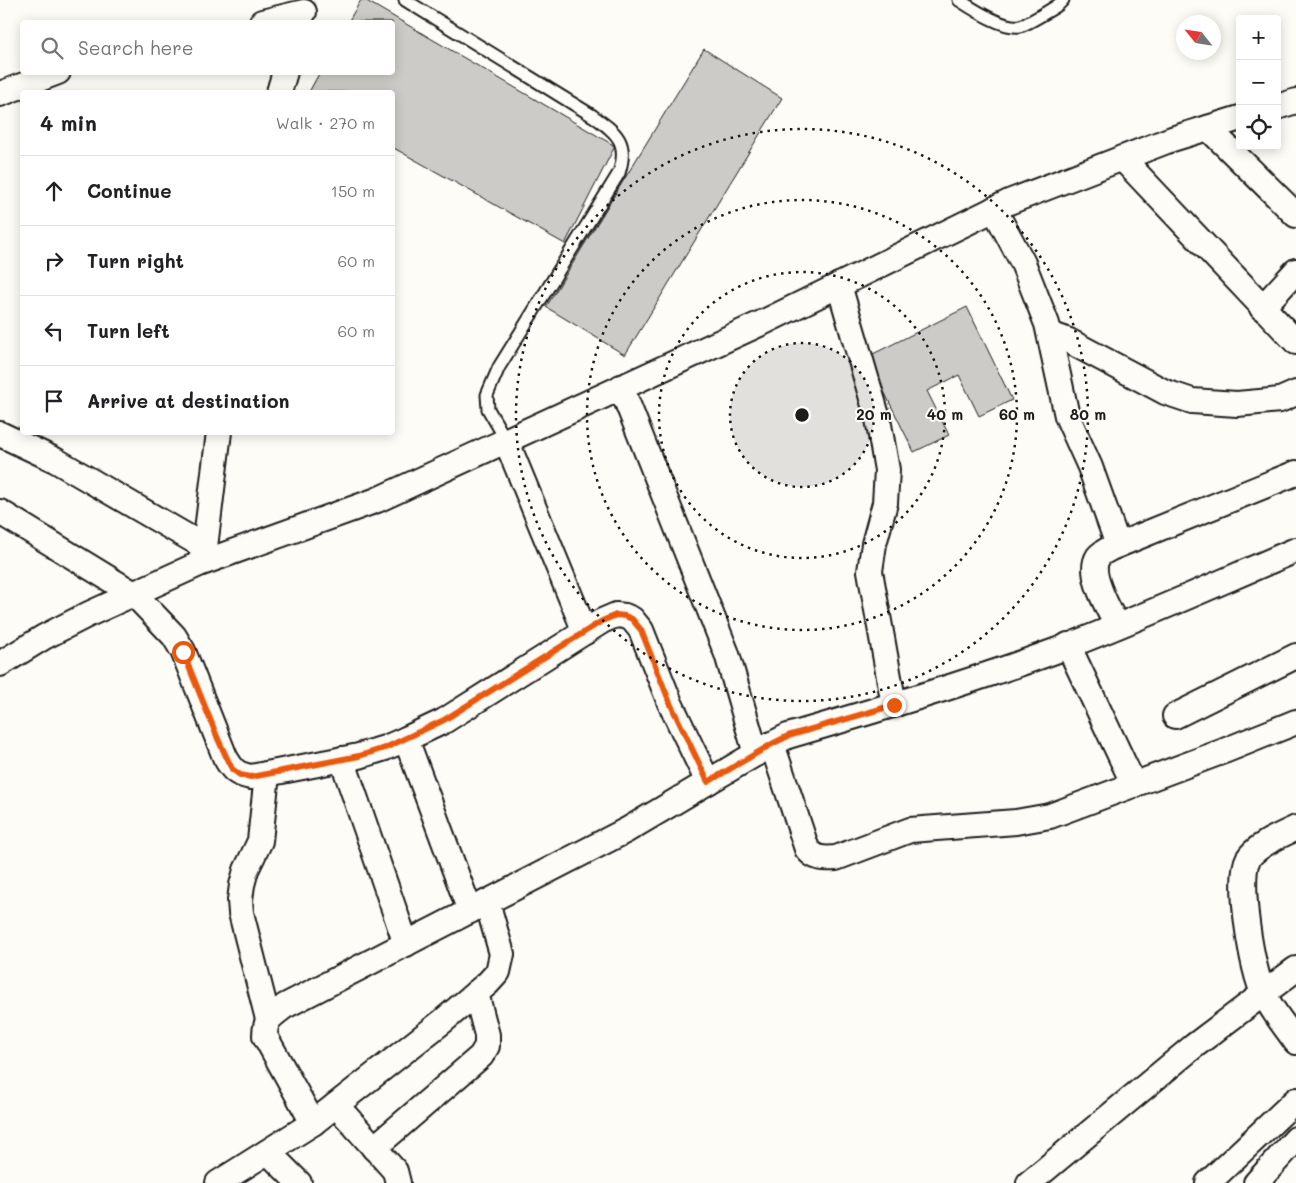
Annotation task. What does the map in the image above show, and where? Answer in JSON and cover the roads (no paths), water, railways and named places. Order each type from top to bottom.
[{"type":"street","points":[[270,20],[304,12]]},
{"type":"street","points":[[0,94],[50,75]]},
{"type":"street","points":[[279,90],[284,75]]},
{"type":"street","points":[[1281,105],[1296,101]]},
{"type":"street","points":[[0,664],[44,637],[134,594],[202,555],[377,500],[766,321],[1009,202],[1172,139],[1236,119]]},
{"type":"street","points":[[1208,128],[1296,215]]},
{"type":"street","points":[[1122,158],[1296,342]]},
{"type":"street","points":[[994,209],[1023,263],[1050,334],[1067,416],[1090,467],[1118,545]]},
{"type":"street","points":[[1262,308],[1296,271]]},
{"type":"street","points":[[839,285],[878,419],[887,470],[885,503],[874,544],[870,571],[894,705]]},
{"type":"street","points":[[1050,334],[1070,341],[1165,392],[1192,401],[1238,404],[1280,400],[1296,393]]},
{"type":"street","points":[[621,388],[764,749],[807,849],[812,855],[823,859],[836,858],[910,830],[1016,822],[1050,816],[1296,722]]},
{"type":"street","points":[[0,435],[55,460],[202,555]]},
{"type":"street","points":[[202,555],[219,435]]},
{"type":"street","points":[[506,440],[585,632]]},
{"type":"street","points":[[1117,626],[1094,571],[1100,554],[1296,473]]},
{"type":"street","points":[[0,512],[134,594],[174,636],[183,652],[222,748],[232,769],[240,775],[251,777],[342,760],[385,748],[444,720],[602,621],[616,615],[632,619],[641,630],[670,703],[708,782]]},
{"type":"street","points":[[313,1123],[265,1036],[265,1025],[268,1020],[285,1006],[627,830],[788,736],[984,676],[1117,626],[1296,550]]},
{"type":"street","points":[[1068,645],[1134,785]]},
{"type":"street","points":[[1175,716],[1296,656]]},
{"type":"street","points":[[218,1183],[313,1123],[476,993],[498,972],[502,954],[479,907],[406,739]]},
{"type":"street","points":[[342,760],[406,944]]},
{"type":"street","points":[[267,774],[260,841],[246,870],[240,900],[241,914],[268,1020]]},
{"type":"street","points":[[1296,828],[1270,841],[1249,857],[1245,867],[1244,880],[1250,948],[1263,994],[1296,1042]]},
{"type":"street","points":[[1029,1183],[1194,1046],[1296,969]]},
{"type":"street","points":[[374,1148],[481,1056],[487,1046],[487,1035],[476,993]]},
{"type":"street","points":[[1208,1183],[1296,1100]]},
{"type":"street","points":[[336,1105],[394,1171],[398,1183]]},
{"type":"street","points":[[1256,1183],[1296,1139]]},
{"type":"street","points":[[268,1152],[299,1183]]},
{"type":"lane","points":[[405,0],[593,116],[614,132],[622,148],[622,161],[619,173],[499,367],[487,395],[488,409],[506,440]]},
{"type":"lane","points":[[959,0],[980,14],[1001,23],[1020,26],[1058,5],[1063,0]]}]
